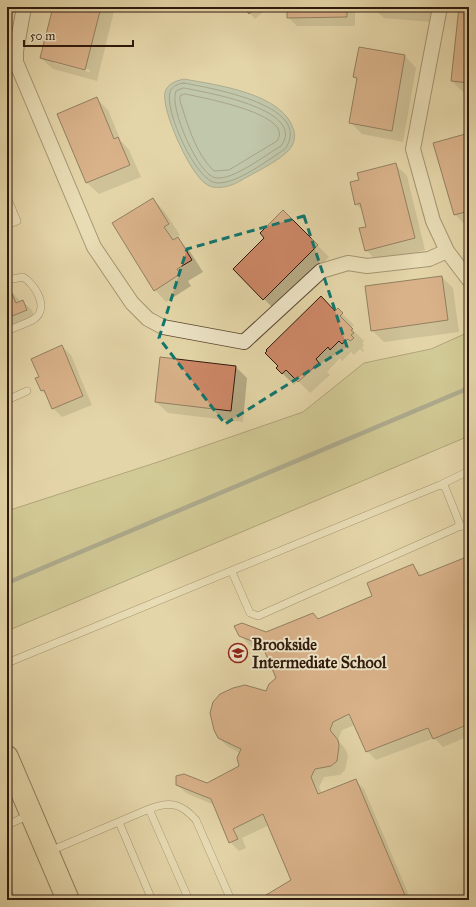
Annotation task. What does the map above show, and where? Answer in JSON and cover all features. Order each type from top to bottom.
[{"type":"main road","points":[[7,757],[68,900]]},
{"type":"street","points":[[24,7],[16,51],[16,62],[94,247],[132,303],[148,319],[163,327],[179,331],[244,342],[321,271],[348,263],[367,266],[429,259],[447,251]]},
{"type":"street","points":[[440,7],[413,149],[433,221],[447,251],[469,280]]},
{"type":"lane","points":[[7,197],[17,221],[7,225]]},
{"type":"lane","points":[[7,280],[23,277],[28,280],[34,286],[40,302],[37,316],[33,320],[7,330]]},
{"type":"lane","points":[[7,400],[27,391]]},
{"type":"lane","points":[[7,664],[440,486],[469,471]]},
{"type":"lane","points":[[440,486],[445,487],[460,522],[458,527]]},
{"type":"lane","points":[[232,572],[250,613],[258,616],[458,527],[469,525]]},
{"type":"lane","points":[[48,852],[149,809],[160,805],[172,804],[187,810],[196,820],[231,900]]},
{"type":"lane","points":[[149,809],[189,900]]},
{"type":"lane","points":[[7,824],[31,814]]},
{"type":"lane","points":[[119,822],[152,900]]},
{"type":"highlighted area","points":[[304,216],[347,347],[225,424],[159,338],[187,249]]},
{"type":"green space","points":[[469,332],[469,436],[7,631],[7,511],[158,462],[303,412],[364,363],[431,349]]},
{"type":"water","points":[[184,79],[213,84],[247,93],[263,99],[277,108],[288,118],[294,131],[295,134],[291,148],[264,168],[237,183],[219,187],[206,184],[199,178],[192,168],[178,141],[167,113],[165,101],[166,89],[170,84]]},
{"type":"building","points":[[53,7],[101,7],[85,70],[40,58]]},
{"type":"building","points":[[243,7],[256,7],[249,14]]},
{"type":"building","points":[[287,7],[347,7],[347,17],[287,18]]},
{"type":"building","points":[[371,7],[420,7],[419,11]]},
{"type":"building","points":[[459,7],[469,7],[469,83],[451,81]]},
{"type":"building","points":[[359,47],[405,55],[392,131],[349,123],[357,78],[353,77]]},
{"type":"building","points":[[97,97],[114,139],[118,137],[130,165],[86,183],[57,114]]},
{"type":"building","points":[[469,133],[469,211],[454,215],[433,143]]},
{"type":"building","points":[[396,163],[415,238],[365,251],[359,228],[366,227],[360,203],[355,205],[350,182],[359,180],[357,173]]},
{"type":"building","points":[[153,198],[169,224],[164,227],[173,240],[178,237],[192,260],[177,269],[180,274],[154,291],[112,223]]},
{"type":"building","points":[[283,210],[318,245],[263,300],[233,269],[264,238],[260,233]]},
{"type":"building","points":[[442,276],[448,320],[371,331],[365,286]]},
{"type":"building","points":[[10,289],[16,303],[23,300],[27,310],[7,318],[7,290]]},
{"type":"building","points":[[321,296],[335,311],[338,308],[343,313],[340,316],[353,329],[351,330],[354,333],[351,335],[354,338],[350,341],[348,339],[342,344],[339,341],[330,350],[328,347],[316,359],[319,363],[298,382],[286,370],[282,374],[276,368],[278,366],[265,353],[267,351],[266,350]]},
{"type":"building","points":[[62,345],[83,396],[52,409],[44,390],[41,391],[35,378],[39,377],[31,359]]},
{"type":"building","points":[[160,357],[236,366],[231,411],[155,402]]},
{"type":"building","name":"Brookside Intermediate School","points":[[469,556],[469,724],[433,739],[428,728],[366,752],[349,714],[333,722],[330,730],[338,740],[339,746],[337,761],[331,766],[315,769],[311,777],[318,794],[356,779],[407,900],[262,900],[261,898],[291,880],[263,814],[233,829],[238,839],[229,843],[211,799],[176,785],[176,776],[184,774],[207,783],[239,766],[237,758],[241,749],[218,738],[214,730],[210,713],[213,702],[220,694],[233,688],[245,685],[266,691],[269,684],[276,678],[262,645],[239,636],[234,626],[242,623],[266,632],[313,613],[318,619],[372,596],[367,583],[413,564],[419,576]]},
{"type":"waterway","points":[[7,583],[469,388]]},
{"type":"place","name":"Brookside Intermediate School","points":[[238,653]]}]
